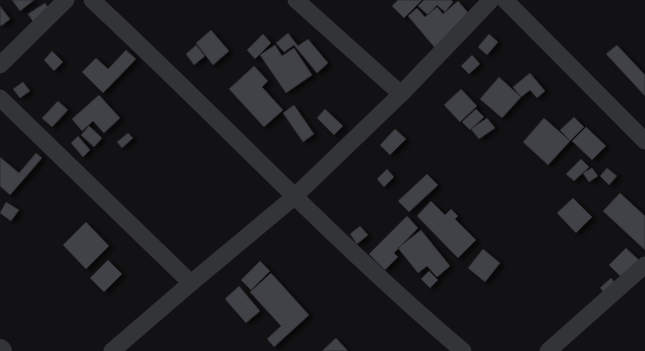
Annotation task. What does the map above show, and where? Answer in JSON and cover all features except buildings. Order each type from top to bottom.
[{"type":"street","points":[[0,65],[66,0]]},
{"type":"street","points":[[92,0],[174,77],[294,197],[408,304],[463,351]]},
{"type":"street","points":[[296,0],[401,94]]},
{"type":"street","points":[[112,351],[294,197],[401,94],[491,0]]},
{"type":"street","points":[[505,0],[645,141]]},
{"type":"street","points":[[0,98],[191,283]]},
{"type":"street","points":[[548,351],[645,265]]}]
